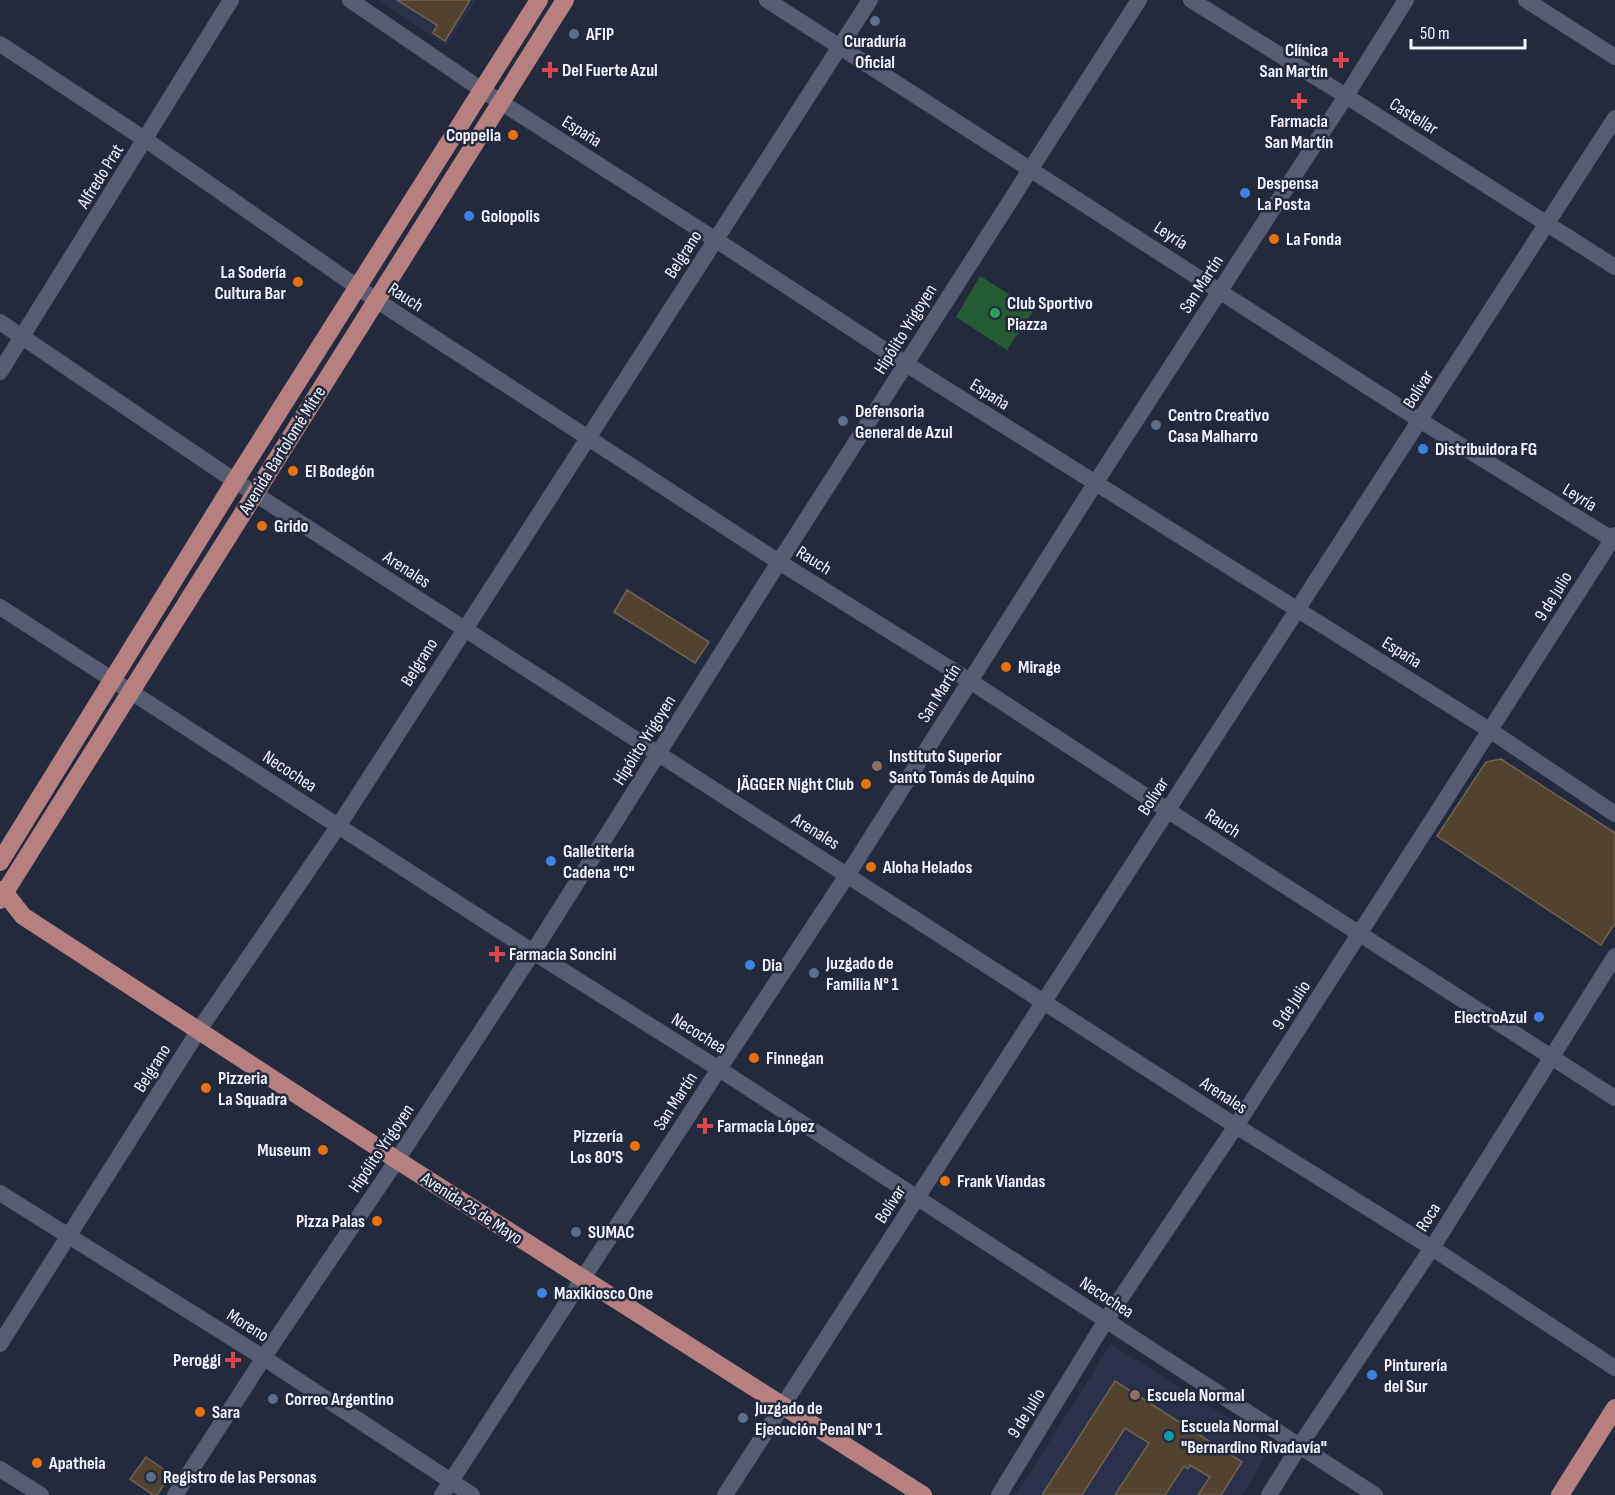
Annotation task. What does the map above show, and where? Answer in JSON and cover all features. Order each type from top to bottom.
[{"type":"main road","name":"Avenida Bartolomé Mitre","points":[[0,862],[235,482],[539,0]]},
{"type":"main road","name":"Avenida Bartolomé Mitre","points":[[1,898],[565,0]]},
{"type":"main road","name":"Avenida 25 de Mayo","points":[[1,898],[23,916],[397,1160],[923,1495]]},
{"type":"main road","points":[[1560,1495],[1615,1408]]},
{"type":"street","name":"Alfredo Prat","points":[[0,372],[231,0]]},
{"type":"street","name":"España","points":[[350,0],[500,102],[906,364],[1491,731],[1615,814]]},
{"type":"street","name":"Leyría","points":[[767,0],[1421,421],[1614,539]]},
{"type":"street","name":"Belgrano","points":[[0,1344],[199,1030],[339,825],[463,629],[870,0]]},
{"type":"street","name":"Hipólito Yrigoyen","points":[[175,1495],[533,952],[1029,168],[1139,0]]},
{"type":"street","name":"Castellar","points":[[1191,0],[1615,267]]},
{"type":"street","name":"San Martín","points":[[446,1488],[848,874],[1096,482],[1406,0]]},
{"type":"street","points":[[1526,0],[1615,57]]},
{"type":"street","name":"Rauch","points":[[0,44],[146,140],[357,288],[779,562],[970,681],[1615,1098]]},
{"type":"street","name":"Bolívar","points":[[725,1495],[1615,118]]},
{"type":"street","name":"Arenales","points":[[0,322],[235,482],[658,755],[848,874],[1236,1126],[1432,1248],[1615,1368]]},
{"type":"street","name":"9 de Julio","points":[[999,1495],[1106,1320],[1236,1126],[1614,539]]},
{"type":"street","name":"Necochea","points":[[0,607],[533,952],[719,1069],[1375,1495]]},
{"type":"street","name":"Roca","points":[[1269,1495],[1432,1248],[1615,956]]},
{"type":"street","name":"Moreno","points":[[0,1193],[264,1358],[446,1488],[472,1495]]},
{"type":"street","points":[[0,1469],[41,1495]]},
{"type":"shaded area","points":[[378,0],[476,0],[446,46]]},
{"type":"shaded area","name":"Escuela Normal","points":[[1111,1344],[1272,1446],[1242,1495],[1016,1495]]},
{"type":"green space","name":"Club Sportivo Piazza","points":[[980,276],[1034,310],[1007,350],[956,317]]},
{"type":"building","points":[[397,0],[470,0],[445,41],[433,33],[437,25]]},
{"type":"building","points":[[627,590],[709,642],[695,663],[614,612]]},
{"type":"building","points":[[1501,759],[1615,833],[1615,923],[1601,945],[1437,836],[1486,762]]},
{"type":"building","name":"Escuela Normal \"Bernardino Rivadavía\"","points":[[1115,1381],[1242,1462],[1221,1495],[1198,1495],[1210,1477],[1190,1465],[1188,1469],[1184,1466],[1165,1495],[1115,1495],[1149,1443],[1125,1428],[1082,1495],[1042,1495]]},
{"type":"building","name":"Registro de las Personas","points":[[146,1457],[171,1474],[157,1495],[153,1495],[130,1479]]},
{"type":"place","name":"Curaduría Oficial","points":[[875,21]]},
{"type":"place","name":"AFIP","points":[[574,34]]},
{"type":"place","name":"Clínica San Martín","points":[[1341,60]]},
{"type":"place","name":"Del Fuerte Azul","points":[[550,70]]},
{"type":"place","name":"Farmacia San Martín","points":[[1299,101]]},
{"type":"place","name":"Coppelia","points":[[513,135]]},
{"type":"place","name":"Despensa La Posta","points":[[1245,193]]},
{"type":"place","name":"Golopolis","points":[[469,216]]},
{"type":"place","name":"La Fonda","points":[[1274,239]]},
{"type":"place","name":"La Sodería Cultura Bar","points":[[298,282]]},
{"type":"place","name":"Club Sportivo Piazza","points":[[995,313]]},
{"type":"place","name":"Defensoria General de Azul","points":[[843,421]]},
{"type":"place","name":"Centro Creativo Casa Malharro","points":[[1156,425]]},
{"type":"place","name":"Distribuidora FG","points":[[1423,449]]},
{"type":"place","name":"El Bodegón","points":[[293,471]]},
{"type":"place","name":"Grido","points":[[262,526]]},
{"type":"place","name":"Mirage","points":[[1006,667]]},
{"type":"place","name":"Instituto Superior Santo Tomás de Aquino","points":[[877,766]]},
{"type":"place","name":"JÄGGER Night Club","points":[[866,784]]},
{"type":"place","name":"Galletitería Cadena \"C\"","points":[[551,861]]},
{"type":"place","name":"Aloha Helados","points":[[871,867]]},
{"type":"place","name":"Farmacia Soncini","points":[[497,954]]},
{"type":"place","name":"Dia","points":[[750,965]]},
{"type":"place","name":"Juzgado de Familia N° 1","points":[[814,973]]},
{"type":"place","name":"ElectroAzul","points":[[1539,1017]]},
{"type":"place","name":"Finnegan","points":[[754,1058]]},
{"type":"place","name":"Pizzeria La Squadra","points":[[206,1088]]},
{"type":"place","name":"Farmacia López","points":[[705,1126]]},
{"type":"place","name":"Pizzería Los 80'S","points":[[635,1146]]},
{"type":"place","name":"Museum","points":[[323,1150]]},
{"type":"place","name":"Frank Viandas","points":[[945,1181]]},
{"type":"place","name":"Pizza Palas","points":[[377,1221]]},
{"type":"place","name":"SUMAC","points":[[576,1232]]},
{"type":"place","name":"Maxikiosco One","points":[[542,1293]]},
{"type":"place","name":"Peroggi","points":[[233,1360]]},
{"type":"place","name":"Pinturería del Sur","points":[[1372,1375]]},
{"type":"place","name":"Escuela Normal","points":[[1135,1395]]},
{"type":"place","name":"Correo Argentino","points":[[273,1399]]},
{"type":"place","name":"Sara","points":[[200,1412]]},
{"type":"place","name":"Juzgado de Ejecución Penal N° 1","points":[[743,1418]]},
{"type":"place","name":"Escuela Normal \"Bernardino Rivadavía\"","points":[[1169,1436]]},
{"type":"place","name":"Apatheia","points":[[37,1463]]},
{"type":"place","name":"Registro de las Personas","points":[[151,1477]]}]
